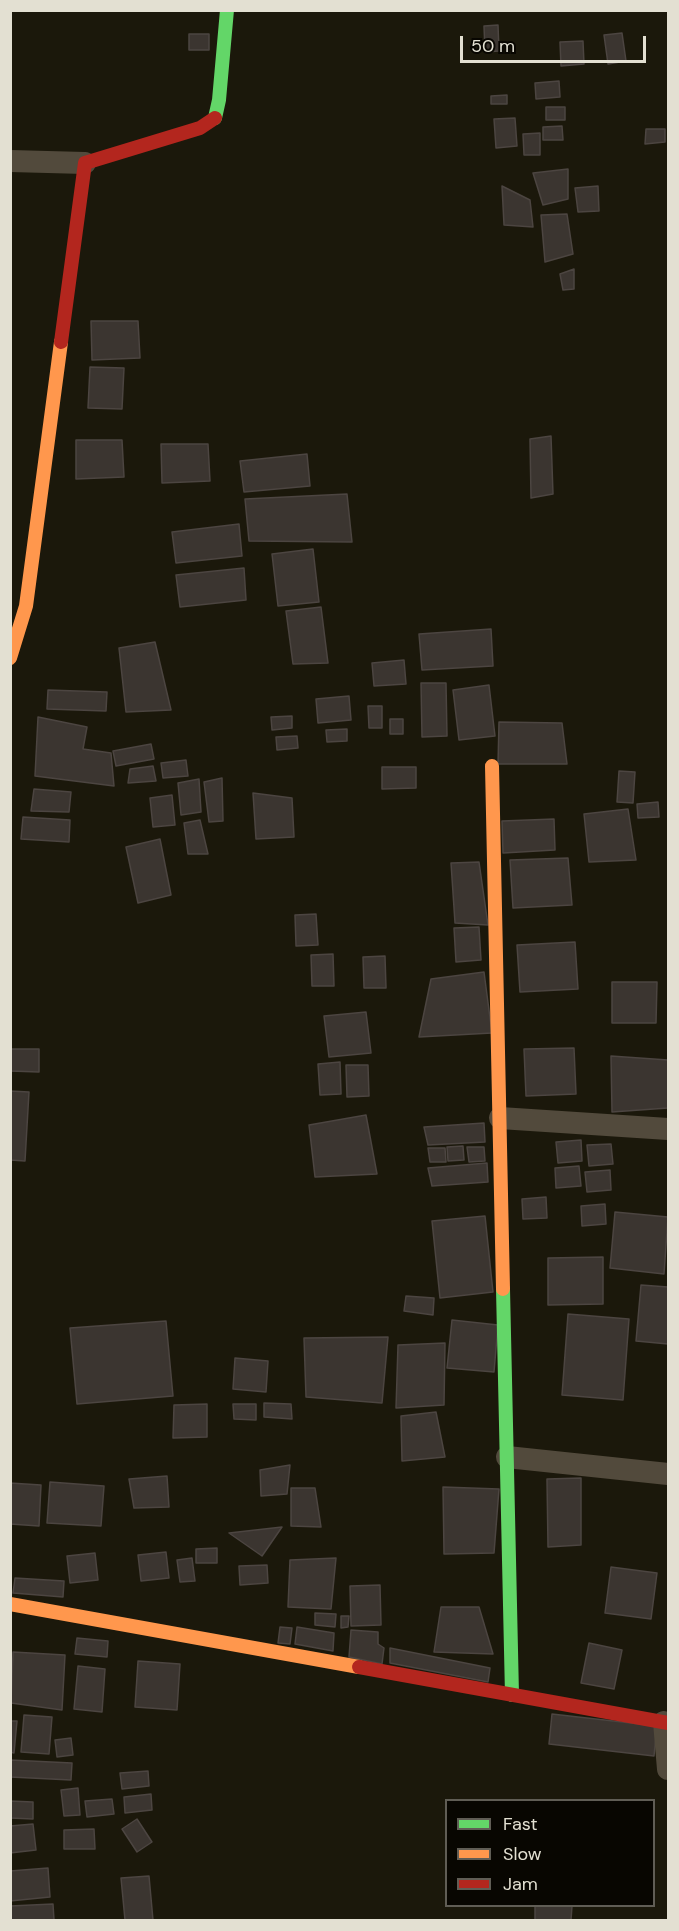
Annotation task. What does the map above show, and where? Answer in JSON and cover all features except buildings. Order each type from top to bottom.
[{"type":"street","points":[[10,161],[85,163],[200,128],[215,118],[219,100],[227,10]]},
{"type":"street","points":[[10,658],[26,606],[85,163]]},
{"type":"street","points":[[492,766],[512,1695]]},
{"type":"street","points":[[500,1118],[669,1129]]},
{"type":"street","points":[[507,1457],[669,1474]]},
{"type":"street","points":[[10,1604],[666,1722],[669,1769]]},
{"type":"traffic: fast","points":[[215,118],[219,100],[227,10]]},
{"type":"traffic: fast","points":[[503,1289],[512,1695]]},
{"type":"traffic: slow","points":[[10,658],[26,606],[61,342]]},
{"type":"traffic: slow","points":[[492,766],[503,1289]]},
{"type":"traffic: slow","points":[[10,1604],[359,1667]]},
{"type":"traffic: jam","points":[[61,342],[85,163],[200,128],[215,118]]},
{"type":"traffic: jam","points":[[359,1667],[668,1723]]}]
